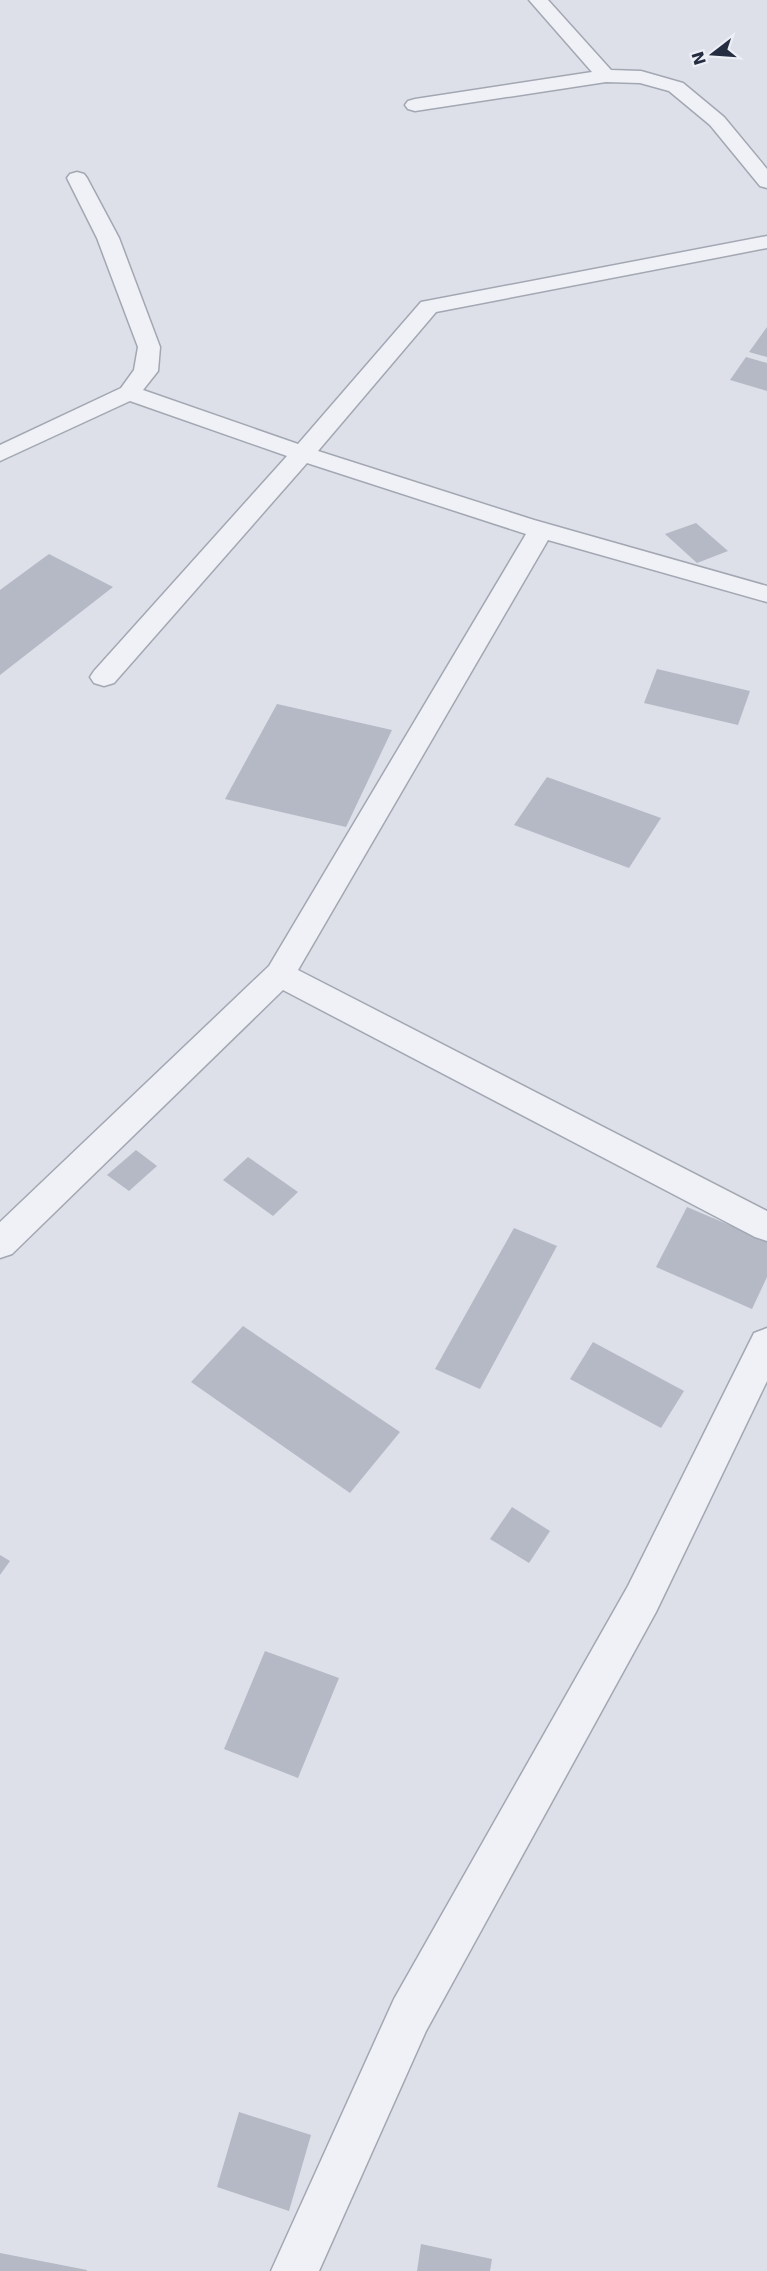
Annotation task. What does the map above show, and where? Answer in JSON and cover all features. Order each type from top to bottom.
[{"type":"street","points":[[538,0],[606,76]]},
{"type":"street","points":[[415,105],[606,76],[641,77],[676,87],[717,122],[767,182]]},
{"type":"street","points":[[0,454],[129,393],[146,371],[148,347],[108,238],[77,178]]},
{"type":"street","points":[[104,677],[429,307],[767,242]]},
{"type":"street","points":[[129,393],[302,454],[541,530],[667,568],[767,594]]},
{"type":"street","points":[[0,1245],[280,974],[541,530]]},
{"type":"street","points":[[280,974],[767,1227]]},
{"type":"street","points":[[295,2271],[410,2015],[642,1599],[767,1344]]},
{"type":"building","points":[[767,327],[767,357],[749,352]]},
{"type":"building","points":[[746,357],[767,363],[767,391],[730,380]]},
{"type":"building","points":[[696,523],[728,551],[697,563],[665,534]]},
{"type":"building","points":[[49,554],[113,587],[0,675],[0,590]]},
{"type":"building","points":[[657,669],[750,691],[738,725],[644,703]]},
{"type":"building","points":[[277,704],[392,730],[346,827],[225,799]]},
{"type":"building","points":[[547,777],[661,818],[629,868],[514,825]]},
{"type":"building","points":[[136,1150],[157,1166],[129,1191],[107,1175]]},
{"type":"building","points":[[248,1157],[298,1192],[273,1216],[223,1180]]},
{"type":"building","points":[[687,1207],[767,1241],[767,1277],[752,1309],[656,1267]]},
{"type":"building","points":[[514,1228],[557,1246],[480,1389],[435,1369]]},
{"type":"building","points":[[243,1326],[400,1432],[350,1493],[191,1382]]},
{"type":"building","points":[[593,1342],[684,1391],[661,1428],[570,1379]]},
{"type":"building","points":[[512,1507],[550,1531],[529,1563],[490,1539]]},
{"type":"building","points":[[0,1555],[10,1561],[0,1575]]},
{"type":"building","points":[[265,1651],[339,1678],[298,1778],[224,1749]]},
{"type":"building","points":[[239,2112],[311,2135],[289,2211],[217,2187]]},
{"type":"building","points":[[421,2244],[492,2259],[490,2271],[417,2271]]},
{"type":"building","points":[[0,2253],[87,2270],[87,2271],[0,2271]]}]
